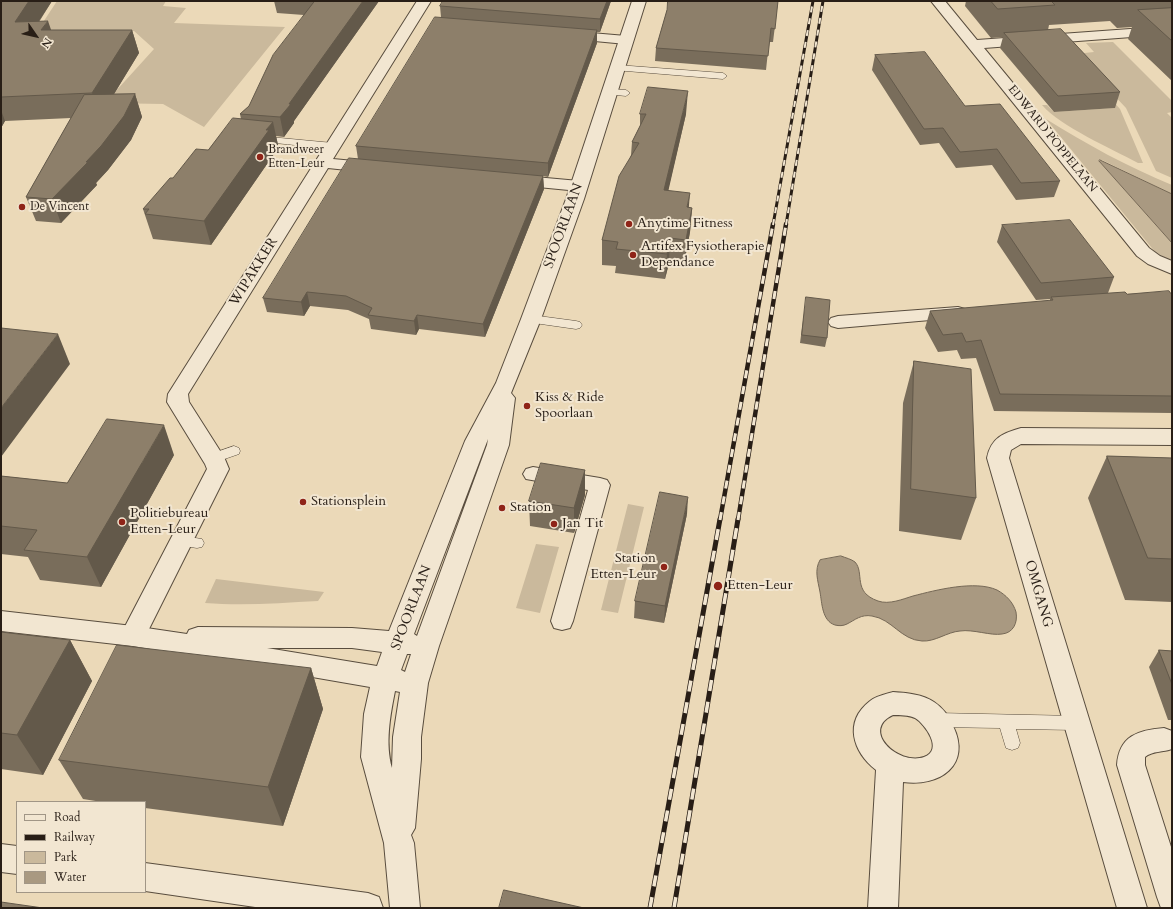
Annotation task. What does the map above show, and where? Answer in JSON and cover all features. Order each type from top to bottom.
[{"type":"street","name":"WIPAKKER","points":[[133,636],[190,542],[217,472],[217,466],[224,454],[177,400],[178,394],[334,146],[419,23],[424,1]]},
{"type":"street","name":"SPOORLAAN","points":[[405,908],[399,843],[376,757],[377,714],[398,642],[476,441],[506,384],[531,319],[579,186],[639,1]]},
{"type":"street","name":"EDWARD POPPELAAN","points":[[938,1],[1143,252],[1154,260],[1172,268]]},
{"type":"street","points":[[974,44],[1172,30]]},
{"type":"street","points":[[558,34],[626,40]]},
{"type":"street","points":[[323,163],[394,169]]},
{"type":"street","points":[[497,179],[579,186]]},
{"type":"street","points":[[838,322],[973,312]]},
{"type":"street","name":"SPOORLAAN","points":[[399,843],[407,759],[408,731],[415,683],[426,646],[498,445],[506,384]]},
{"type":"street","name":"OMGANG","points":[[1132,908],[998,458],[999,449],[1004,442],[1021,436],[1172,437]]},
{"type":"street","points":[[533,474],[600,485],[562,620]]},
{"type":"street","points":[[1,621],[133,636],[386,680],[415,683]]},
{"type":"street","points":[[133,636],[352,638],[426,646]]},
{"type":"street","points":[[893,703],[909,704],[924,710],[936,720],[944,732],[946,745],[943,758],[934,767],[921,772],[905,771],[890,766],[877,756],[868,743],[866,729],[870,716],[880,708],[893,703]]},
{"type":"street","points":[[1164,740],[1150,741],[1138,746],[1132,754],[1131,765],[1172,897]]},
{"type":"street","points":[[883,908],[890,766]]},
{"type":"street","points":[[1,858],[16,860]]},
{"type":"street","points":[[146,877],[368,908]]},
{"type":"lane","points":[[617,68],[723,76]]},
{"type":"lane","points":[[609,92],[626,93]]},
{"type":"lane","points":[[250,138],[334,146]]},
{"type":"lane","points":[[531,319],[576,325]]},
{"type":"lane","points":[[936,720],[1077,723]]},
{"type":"lane","points":[[1006,721],[1012,743]]},
{"type":"green space","points":[[57,1],[166,1],[163,6],[186,8],[174,23],[285,27],[204,127],[163,104],[105,103],[154,49],[134,31],[36,33]]},
{"type":"green space","points":[[1113,42],[1172,101],[1172,112],[1167,113],[1172,118],[1172,178],[1156,171],[1126,108],[1075,54],[1094,52],[1086,43]]},
{"type":"green space","points":[[1112,100],[1120,109],[1143,163],[1138,163],[1073,129],[1050,113],[1042,105],[1047,105],[1054,112],[1115,108]]},
{"type":"green space","points":[[1046,119],[1108,155],[1139,171],[1172,185],[1172,194],[1102,160],[1099,161],[1172,243],[1172,261],[1156,253]]},
{"type":"green space","points":[[628,504],[644,507],[618,613],[601,610]]},
{"type":"green space","points":[[536,544],[559,547],[540,613],[516,608]]},
{"type":"green space","points":[[216,579],[324,592],[318,601],[247,604],[205,603]]},
{"type":"water","points":[[1100,160],[1172,194],[1172,243],[1099,161]]},
{"type":"water","points":[[841,556],[850,559],[858,566],[860,582],[865,593],[882,602],[891,602],[955,587],[978,586],[997,590],[1011,602],[1015,608],[1016,620],[1014,627],[1009,632],[1002,634],[960,631],[932,640],[922,641],[908,637],[885,621],[872,616],[861,617],[840,626],[835,625],[827,620],[823,611],[817,568],[820,560]]},
{"type":"building","points":[[1,1],[29,1],[15,22],[48,21],[41,30],[132,30],[92,93],[1,97]]},
{"type":"building","points":[[315,1],[363,1],[289,104],[291,104],[280,117],[240,114],[249,106],[273,55]]},
{"type":"building","points":[[443,1],[607,1],[600,19],[440,6]]},
{"type":"building","points":[[668,1],[778,1],[775,29],[771,28],[768,56],[656,48],[667,10]]},
{"type":"building","points":[[991,1],[1051,1],[1055,5],[998,9]]},
{"type":"building","points":[[1172,8],[1172,41],[1138,10]]},
{"type":"building","points":[[435,17],[597,30],[548,163],[356,146]]},
{"type":"building","points":[[1061,29],[1120,92],[1058,96],[1004,33]]},
{"type":"building","points":[[925,52],[965,106],[1000,104],[1060,181],[1021,183],[997,149],[960,152],[943,128],[924,129],[875,55]]},
{"type":"building","points":[[648,87],[688,91],[664,190],[690,193],[687,207],[692,208],[686,240],[670,238],[667,254],[616,249],[618,242],[602,240],[619,176],[639,143],[632,142],[646,114],[640,114]]},
{"type":"building","points":[[135,94],[124,116],[101,146],[86,162],[88,162],[52,199],[26,197],[84,95]]},
{"type":"building","points":[[233,118],[273,122],[266,130],[269,130],[204,221],[145,214],[149,209],[143,209],[170,178],[173,178],[196,149],[208,150]]},
{"type":"building","points":[[349,158],[543,176],[483,324],[417,315],[414,321],[368,315],[372,308],[346,296],[307,292],[301,302],[263,298]]},
{"type":"building","points":[[1070,220],[1114,277],[1041,283],[1002,225]]},
{"type":"building","points":[[1169,291],[1172,295],[1172,396],[1000,394],[981,340],[966,342],[962,333],[943,335],[930,311],[1053,300],[1051,297],[1125,292],[1127,294]]},
{"type":"building","points":[[806,297],[830,300],[827,338],[802,335]]},
{"type":"building","points":[[1,328],[58,334],[1,408]]},
{"type":"building","points":[[914,361],[971,369],[976,498],[911,489]]},
{"type":"building","points":[[107,419],[164,425],[87,557],[24,550],[37,530],[1,526],[1,476],[67,483]]},
{"type":"building","points":[[1107,456],[1172,458],[1172,559],[1148,558]]},
{"type":"building","points":[[541,463],[585,470],[574,508],[529,501]]},
{"type":"building","name":"Station Etten-Leur","points":[[660,492],[688,497],[665,606],[635,601]]},
{"type":"building","points":[[1,632],[70,640],[17,735],[1,733]]},
{"type":"building","points":[[117,645],[311,668],[268,787],[59,760]]},
{"type":"building","points":[[1159,650],[1172,651],[1172,684]]},
{"type":"building","points":[[504,890],[584,908],[499,908]]},
{"type":"building","points":[[1,902],[43,908],[1,908]]},
{"type":"railway","points":[[773,225],[813,1]]},
{"type":"railway","points":[[786,225],[823,1]]},
{"type":"railway","points":[[720,520],[773,224]]},
{"type":"railway","points":[[738,520],[786,224]]},
{"type":"railway","points":[[650,908],[720,519]]},
{"type":"railway","points":[[674,908],[738,519]]},
{"type":"place","name":"Brandweer Etten-Leur","points":[[260,157]]},
{"type":"place","name":"De Vincent","points":[[22,207]]},
{"type":"place","name":"Anytime Fitness","points":[[629,224]]},
{"type":"place","name":"Artifex Fysiotherapie Dependance","points":[[633,255]]},
{"type":"place","name":"Kiss & Ride Spoorlaan","points":[[527,406]]},
{"type":"place","name":"Stationsplein","points":[[303,502]]},
{"type":"place","name":"Station","points":[[502,508]]},
{"type":"place","name":"Politiebureau Etten-Leur","points":[[122,522]]},
{"type":"place","name":"Jan Tit","points":[[554,524]]},
{"type":"place","name":"Station Etten-Leur","points":[[664,567]]},
{"type":"place","name":"Etten-Leur","points":[[718,586]]}]
